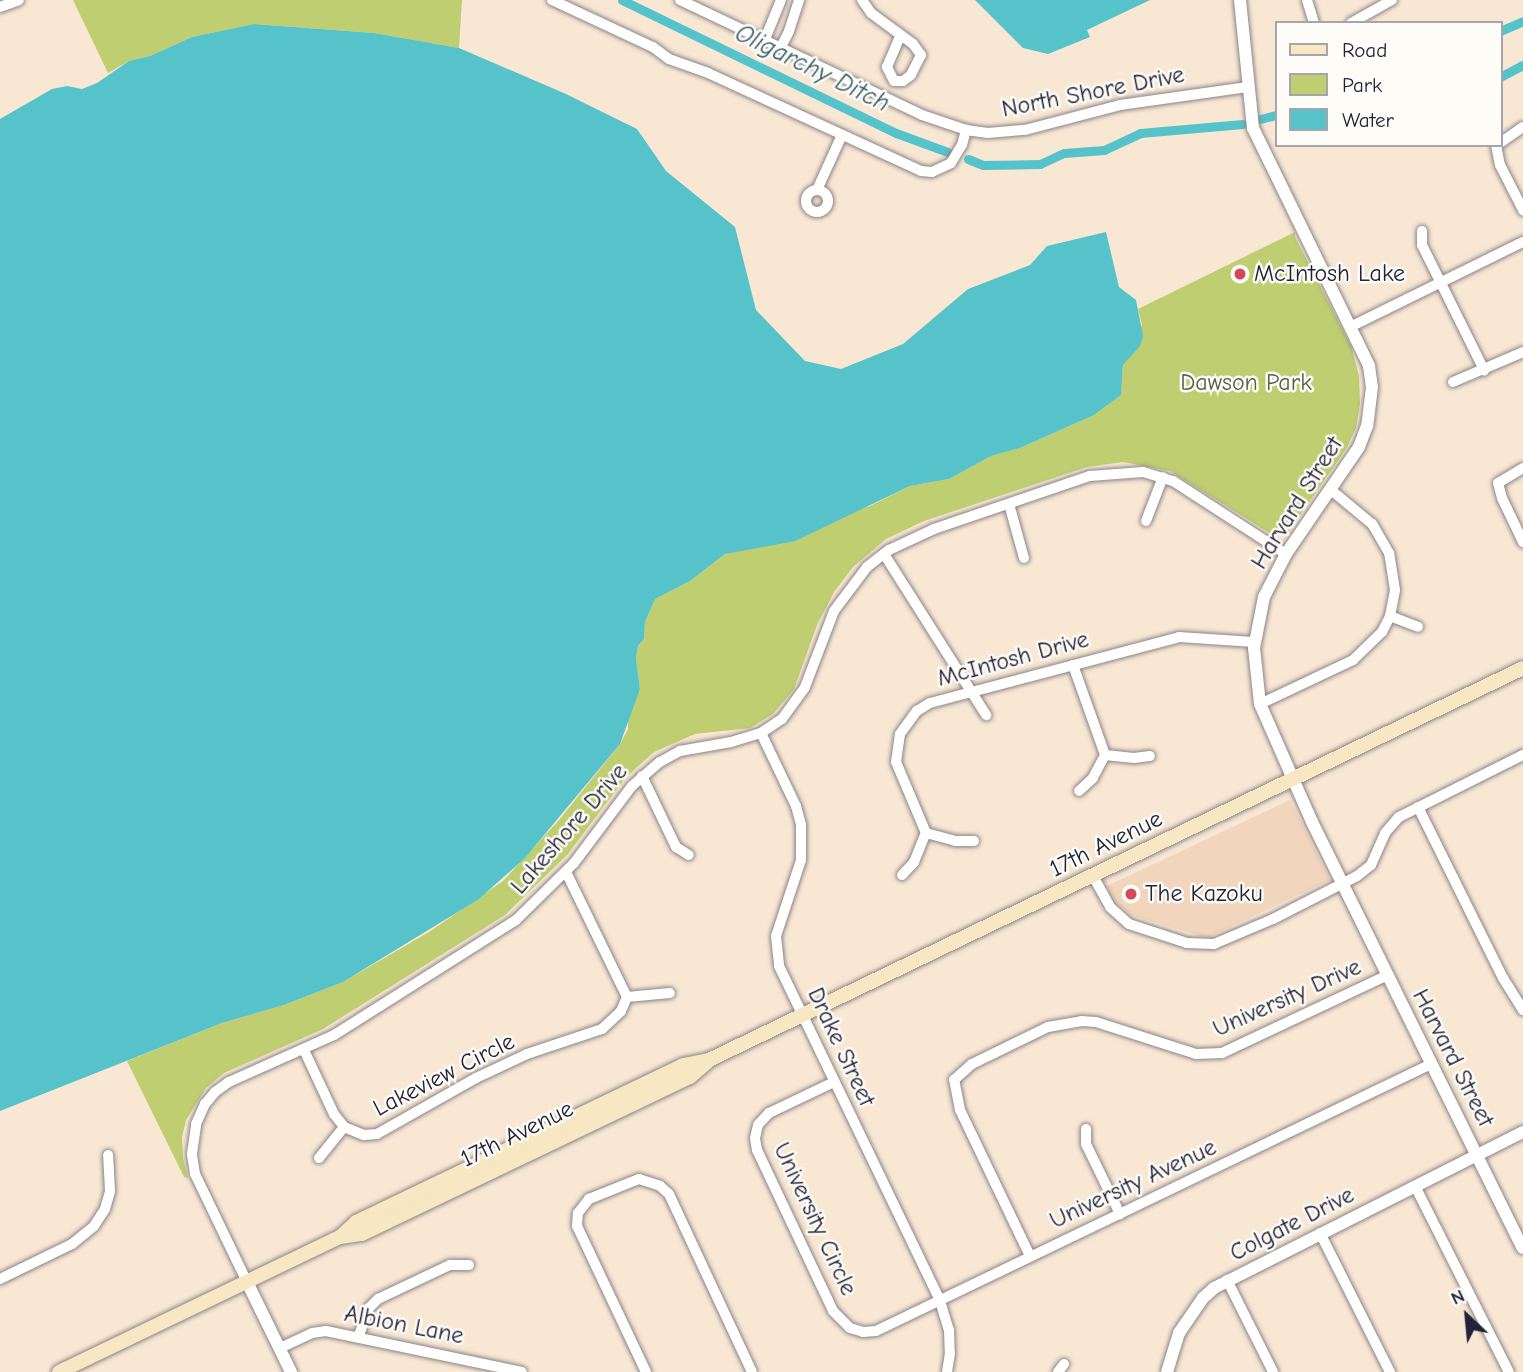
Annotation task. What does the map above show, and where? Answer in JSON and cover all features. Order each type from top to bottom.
[{"type":"main road","name":"17th Avenue","points":[[59,1372],[340,1237],[356,1222],[683,1065],[709,1060],[1523,668]]},
{"type":"street","points":[[0,7],[19,0]]},
{"type":"street","points":[[552,0],[653,47],[669,59],[708,72],[909,166],[932,172],[951,163],[962,145],[965,130]]},
{"type":"street","name":"North Shore Drive","points":[[680,0],[922,115],[965,130],[988,133],[1025,130],[1121,105],[1248,87]]},
{"type":"street","points":[[765,40],[782,0]]},
{"type":"street","points":[[780,47],[789,31],[799,0]]},
{"type":"street","points":[[862,0],[871,13],[900,37]]},
{"type":"street","name":"Harvard Street","points":[[1240,0],[1253,128],[1369,366],[1372,401],[1359,447],[1286,554],[1264,597],[1254,642],[1260,704],[1292,780],[1523,1248]]},
{"type":"street","points":[[1307,0],[1313,21]]},
{"type":"street","points":[[1355,21],[1392,0]]},
{"type":"street","points":[[1502,141],[1523,127]]},
{"type":"street","points":[[817,190],[842,135]]},
{"type":"street","points":[[1498,147],[1500,165],[1523,210]]},
{"type":"street","points":[[1422,231],[1422,245],[1484,370]]},
{"type":"street","points":[[1350,327],[1523,242]]},
{"type":"street","points":[[1453,382],[1523,352]]},
{"type":"street","points":[[1523,468],[1498,483],[1502,498],[1523,542]]},
{"type":"street","name":"Lakeshore Drive","points":[[247,1282],[195,1174],[192,1154],[196,1124],[205,1104],[229,1082],[304,1049],[360,1020],[516,920],[566,872],[642,776],[680,751],[731,742],[761,733],[782,719],[795,704],[834,611],[867,567],[884,554],[910,538],[1095,475],[1143,471],[1163,477],[1286,554]]},
{"type":"street","points":[[1146,521],[1163,477]]},
{"type":"street","points":[[1260,704],[1353,660],[1382,632],[1390,616],[1395,590],[1394,571],[1381,535],[1365,517],[1331,490]]},
{"type":"street","points":[[1009,504],[1024,558]]},
{"type":"street","points":[[884,554],[986,715]]},
{"type":"street","points":[[1390,616],[1418,627]]},
{"type":"street","name":"McIntosh Drive","points":[[926,833],[897,770],[896,748],[907,721],[930,703],[1179,637],[1254,642]]},
{"type":"street","points":[[1073,665],[1105,755],[1093,778],[1079,791]]},
{"type":"street","name":"Drake Street","points":[[761,733],[796,806],[801,825],[801,860],[776,936],[776,951],[834,1082],[940,1301],[949,1330],[947,1372]]},
{"type":"street","points":[[1105,755],[1134,758],[1150,756]]},
{"type":"street","points":[[1093,876],[1120,918],[1187,943],[1202,946],[1214,944],[1273,919],[1371,866],[1392,823],[1418,807],[1523,755]]},
{"type":"street","points":[[642,776],[676,846],[689,855]]},
{"type":"street","points":[[1418,807],[1503,978],[1523,1010]]},
{"type":"street","points":[[902,875],[914,862],[926,833],[955,841],[974,841]]},
{"type":"street","points":[[566,872],[627,997],[670,993]]},
{"type":"street","name":"University Drive","points":[[1030,1256],[960,1110],[954,1080],[972,1064],[1048,1027],[1081,1021],[1096,1022],[1196,1054],[1222,1053],[1388,975]]},
{"type":"street","name":"Lakeview Circle","points":[[304,1049],[334,1114],[344,1127],[364,1135],[377,1134],[476,1078],[527,1054],[602,1029],[621,1011],[627,997]]},
{"type":"street","name":"University Avenue","points":[[850,1328],[863,1332],[876,1331],[1431,1063]]},
{"type":"street","name":"University Circle","points":[[834,1082],[769,1113],[758,1125],[755,1138],[757,1150],[833,1311],[850,1328]]},
{"type":"street","name":"Lakeview Circle","points":[[319,1158],[344,1127]]},
{"type":"street","points":[[1086,1129],[1086,1144],[1120,1213]]},
{"type":"street","name":"Colgate Drive","points":[[1167,1372],[1179,1333],[1190,1314],[1203,1298],[1227,1280],[1523,1132]]},
{"type":"street","points":[[0,1279],[72,1244],[94,1226],[105,1209],[110,1191],[108,1155]]},
{"type":"street","points":[[646,1372],[577,1226],[578,1213],[589,1199],[639,1179],[660,1186],[669,1194],[752,1372]]},
{"type":"street","points":[[1415,1186],[1509,1372]]},
{"type":"street","points":[[1320,1233],[1390,1372]]},
{"type":"street","points":[[359,1335],[369,1308],[378,1300],[450,1265],[469,1265]]},
{"type":"street","points":[[1227,1280],[1273,1372]]},
{"type":"street","points":[[247,1282],[291,1372]]},
{"type":"street","name":"Albion Lane","points":[[280,1348],[312,1333],[326,1331],[359,1335],[522,1372]]},
{"type":"shaded area","points":[[1290,800],[1330,880],[1207,938],[1131,915],[1114,901],[1107,886]]},
{"type":"green space","points":[[73,0],[462,0],[459,48],[374,33],[254,24],[192,37],[150,56],[129,61],[108,73]]},
{"type":"green space","name":"Dawson Park","points":[[1295,232],[1295,237],[1351,346],[1359,376],[1360,404],[1356,428],[1346,449],[1286,535],[1273,535],[1170,471],[1123,462],[1087,467],[924,521],[886,539],[853,567],[834,592],[817,625],[794,689],[773,714],[750,728],[695,734],[654,752],[626,777],[567,855],[505,915],[323,1029],[224,1073],[206,1088],[186,1120],[182,1137],[188,1178],[184,1177],[127,1061],[222,1023],[284,1005],[343,982],[429,932],[503,881],[560,819],[620,744],[628,729],[628,720],[640,689],[636,658],[638,646],[644,639],[645,622],[655,599],[690,581],[725,554],[870,506],[910,486],[949,479],[991,456],[1020,448],[1094,415],[1121,395],[1123,365],[1142,325],[1138,309]]},
{"type":"water","points":[[975,0],[1150,0],[1087,30],[1090,37],[1048,54],[1023,48]]},
{"type":"water","points":[[254,24],[374,33],[459,48],[566,94],[637,129],[666,171],[735,227],[756,310],[805,361],[841,369],[903,344],[968,289],[1030,265],[1047,246],[1106,232],[1119,287],[1136,300],[1143,336],[1140,346],[1123,365],[1121,395],[1094,415],[1020,448],[991,456],[949,479],[910,486],[795,541],[725,554],[690,581],[655,599],[645,622],[644,639],[638,646],[636,658],[640,689],[620,744],[525,858],[479,899],[343,982],[284,1005],[222,1023],[0,1111],[0,119],[52,89],[67,86],[82,89],[97,83],[129,61],[150,56],[192,37]]},
{"type":"waterway","name":"Oligarchy Ditch","points":[[622,0],[896,133],[948,152]]},
{"type":"waterway","name":"Oligarchy Ditch","points":[[1502,30],[1523,21]]},
{"type":"waterway","points":[[1502,76],[1523,65]]},
{"type":"waterway","name":"Oligarchy Ditch","points":[[1260,119],[1274,116]]},
{"type":"waterway","name":"Oligarchy Ditch","points":[[968,159],[983,165],[1040,164],[1064,153],[1104,150],[1140,133],[1243,124]]},
{"type":"place","name":"McIntosh Lake","points":[[1240,274]]},
{"type":"place","name":"The Kazoku","points":[[1131,894]]}]
